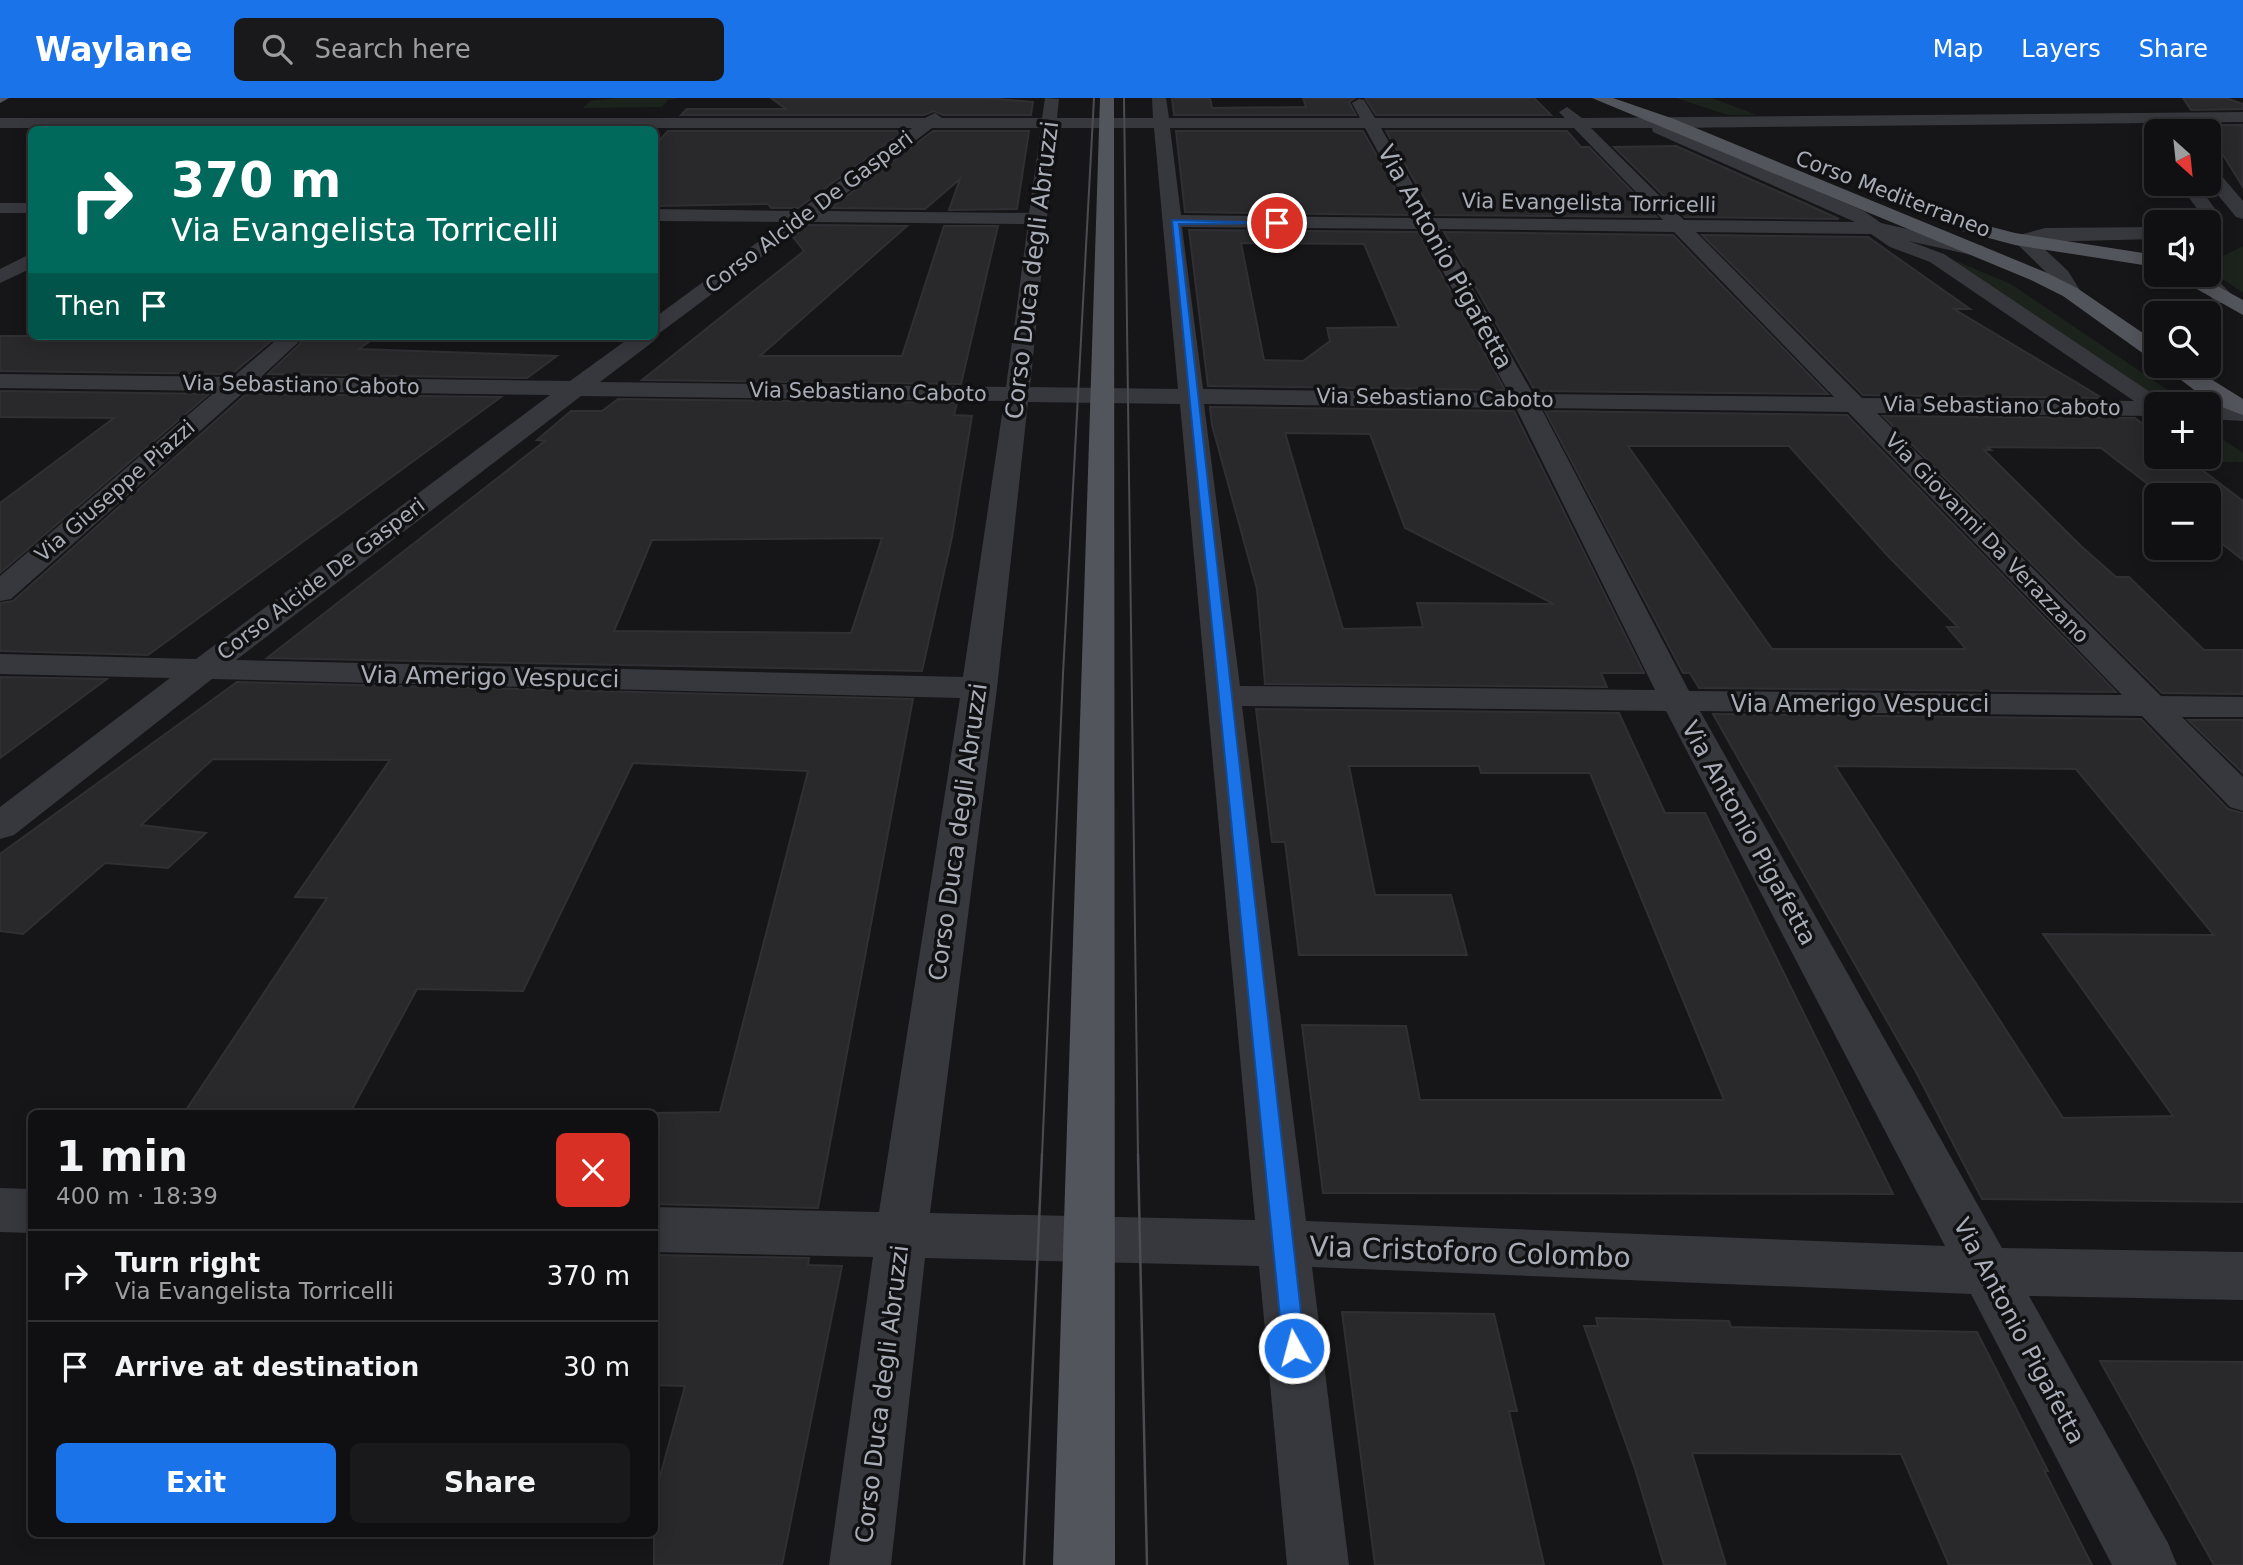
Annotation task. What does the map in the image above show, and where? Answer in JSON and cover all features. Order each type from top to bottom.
[{"type":"main road","points":[[1084,1565],[1107,98]]},
{"type":"main road","name":"Corso Mediterraneo","points":[[1599,98],[1669,122],[2070,292],[2144,344]]},
{"type":"main road","name":"Corso Mediterraneo","points":[[1638,98],[1711,123],[1952,221],[2023,240],[2144,258]]},
{"type":"main road","points":[[2204,287],[2234,303]]},
{"type":"main road","points":[[2191,378],[2232,410]]},
{"type":"street","name":"Via Giovanni Da Verazzano","points":[[1553,98],[1574,110],[1679,227],[2243,799]]},
{"type":"street","points":[[535,126],[928,122],[1050,110],[1108,123],[1161,111],[1363,110],[1574,110],[1640,122],[1711,123],[2144,119],[2136,100]]},
{"type":"street","points":[[2169,102],[2176,119]]},
{"type":"street","points":[[265,126],[302,104]]},
{"type":"street","points":[[535,126],[560,105]]},
{"type":"street","name":"Corso Alcide De Gasperi","points":[[658,326],[928,122],[956,105]]},
{"type":"street","points":[[0,117],[21,107]]},
{"type":"street","name":"Corso Duca degli Abruzzi","points":[[860,1565],[901,1236],[979,688],[1050,110]]},
{"type":"street","name":"Via Antonio Pigafetta","points":[[1363,110],[1524,399],[1678,702],[2146,1565]]},
{"type":"street","name":"Corso Mediterraneo","points":[[1574,110],[1640,122],[1844,209],[1878,228],[1897,243],[1937,258],[2144,399]]},
{"type":"street","points":[[1161,111],[1318,1565]]},
{"type":"street","points":[[2221,120],[2243,117]]},
{"type":"street","points":[[0,123],[197,126]]},
{"type":"street","points":[[2221,175],[2235,176]]},
{"type":"street","points":[[2221,186],[2243,213]]},
{"type":"street","points":[[0,208],[28,208]]},
{"type":"street","points":[[658,215],[1038,219]]},
{"type":"street","name":"Via Evangelista Torricelli","points":[[1174,221],[1878,228]]},
{"type":"street","name":"Corso Mediterraneo","points":[[1878,228],[1976,250]]},
{"type":"street","points":[[2023,240],[2045,234],[2144,233]]},
{"type":"street","points":[[2023,240],[2061,275],[2070,292]]},
{"type":"street","points":[[0,277],[28,261]]},
{"type":"street","points":[[2216,287],[2234,303]]},
{"type":"street","name":"Via Giuseppe Piazzi","points":[[0,592],[289,340]]},
{"type":"street","name":"Corso Alcide De Gasperi","points":[[0,826],[202,670],[641,340]]},
{"type":"street","name":"Via Sebastiano Caboto","points":[[0,381],[2144,407]]},
{"type":"street","name":"Via Amerigo Vespucci","points":[[0,664],[979,688]]},
{"type":"street","name":"Via Amerigo Vespucci","points":[[1225,696],[2243,707]]},
{"type":"street","points":[[0,1210],[28,1211]]},
{"type":"street","name":"Via Cristoforo Colombo","points":[[658,1229],[1282,1246],[1378,1246],[1987,1271],[2243,1276]]},
{"type":"shaded area","points":[[616,98],[679,98],[668,100],[662,107],[583,108],[590,101]]},
{"type":"shaded area","points":[[1676,98],[1712,98],[1757,115],[1728,115]]},
{"type":"shaded area","points":[[2243,246],[2243,293],[2221,278],[2221,257]]},
{"type":"shaded area","points":[[1936,253],[2011,284],[2144,374],[2144,378],[2150,378],[2169,391],[2148,391]]},
{"type":"shaded area","points":[[2221,438],[2243,453],[2243,462],[2221,462]]},
{"type":"building","points":[[771,98],[985,98],[1033,102],[1031,115],[943,115],[934,111],[924,115],[681,115],[687,109],[786,109]]},
{"type":"building","points":[[1172,98],[1210,98],[1212,108],[1306,107],[1303,98],[1355,98],[1349,102],[1356,115],[1174,115]]},
{"type":"building","points":[[1365,98],[1534,98],[1551,115],[1376,115]]},
{"type":"building","points":[[2183,98],[2226,98],[2243,104],[2243,109],[2191,110]]},
{"type":"building","points":[[2221,125],[2243,125],[2243,187],[2221,152]]},
{"type":"building","points":[[668,131],[904,131],[798,208],[771,208],[768,204],[658,206],[658,142]]},
{"type":"building","points":[[933,131],[1029,131],[1017,209],[949,210],[960,179],[925,209],[831,208]]},
{"type":"building","points":[[1176,131],[1363,131],[1410,215],[1185,212]]},
{"type":"building","points":[[1386,131],[1567,131],[1581,147],[1589,147],[1657,217],[1434,215]]},
{"type":"building","points":[[1676,146],[1839,219],[1685,217],[1614,147]]},
{"type":"building","points":[[809,225],[907,226],[760,356],[902,356],[944,226],[998,226],[961,384],[642,380],[804,251],[793,237]]},
{"type":"building","points":[[1189,230],[1418,232],[1505,390],[1208,386]],"holes":[[[1241,243],[1364,244],[1399,327],[1327,328],[1330,341],[1303,361],[1264,360]]]},
{"type":"building","points":[[1444,232],[1673,235],[1828,394],[1535,391]]},
{"type":"building","points":[[1702,235],[1868,237],[1970,309],[1954,309],[2102,398],[1863,395]]},
{"type":"building","points":[[0,336],[28,336],[28,340],[272,340],[232,374],[0,371]]},
{"type":"building","points":[[304,340],[371,340],[359,349],[557,356],[527,378],[268,374]]},
{"type":"building","points":[[0,391],[209,394],[0,573],[0,503],[114,418],[0,417]]},
{"type":"building","points":[[246,394],[501,397],[148,655],[0,651],[0,603],[13,601]]},
{"type":"building","points":[[618,399],[957,403],[954,415],[972,416],[952,537],[922,671],[267,658],[545,441],[537,440],[571,411],[602,411]],"holes":[[[882,538],[851,633],[614,631],[652,540]]]},
{"type":"building","points":[[1210,407],[1514,411],[1644,673],[1601,673],[1607,687],[1265,684],[1257,589],[1212,425]],"holes":[[[1285,433],[1370,434],[1405,528],[1554,604],[1417,603],[1423,627],[1343,629]]]},
{"type":"building","points":[[1545,411],[1847,415],[2116,692],[1699,688],[1690,673],[1683,673]],"holes":[[[1628,446],[1789,446],[1887,555],[1958,627],[1947,627],[1966,649],[1772,649]]]},
{"type":"building","points":[[1883,416],[2135,418],[2144,425],[2144,469],[2201,469],[2219,483],[2146,483],[2101,448],[1987,447],[1991,450],[1984,450],[2082,547],[2116,577],[2129,577],[2204,650],[2243,650],[2243,694],[2162,693]]},
{"type":"building","points":[[2221,484],[2243,501],[2243,560],[2221,543]]},
{"type":"building","points":[[0,677],[107,679],[0,758]]},
{"type":"building","points":[[237,682],[913,699],[818,1208],[658,1204],[658,1113],[720,1112],[808,771],[633,763],[523,991],[417,989],[352,1110],[186,1110],[327,898],[295,897],[390,760],[213,759],[141,825],[206,833],[168,868],[105,863],[23,934],[0,931],[0,854]]},
{"type":"building","points":[[1256,709],[1619,713],[1665,813],[1705,813],[1893,1194],[1323,1193],[1302,1025],[1406,1026],[1420,1100],[1724,1100],[1590,773],[1481,773],[1479,766],[1349,766],[1375,895],[1451,895],[1467,955],[1299,955],[1285,842],[1272,842]]},
{"type":"building","points":[[1713,714],[2141,719],[2228,809],[2243,813],[2243,1202],[1982,1199],[1916,1072]],"holes":[[[1835,766],[2076,769],[2214,935],[2043,934],[2173,1116],[2063,1118]]]},
{"type":"building","points":[[2188,720],[2243,720],[2243,773]]},
{"type":"building","points":[[658,1255],[809,1258],[808,1265],[842,1266],[782,1565],[654,1565],[654,1537],[658,1537],[658,1484],[685,1386],[658,1385]]},
{"type":"building","points":[[1342,1312],[1494,1314],[1517,1411],[1509,1411],[1544,1565],[1375,1565]]},
{"type":"building","points":[[1596,1318],[1729,1321],[1731,1327],[1977,1332],[2048,1471],[2044,1470],[2092,1565],[1949,1565],[1901,1454],[1692,1453],[1726,1565],[1664,1565],[1635,1469],[1584,1326],[1598,1326]]},
{"type":"building","points":[[2100,1361],[2243,1362],[2243,1565],[2214,1565]]},
{"type":"tram line","points":[[1042,1156],[1063,674],[1094,98]]},
{"type":"tram line","points":[[1124,98],[1138,1156]]},
{"type":"tram line","points":[[1024,1565],[1042,1154]]},
{"type":"tram line","points":[[1138,1154],[1147,1565]]},
{"type":"route","points":[[1277,223],[1174,221],[1294,1348]]}]
